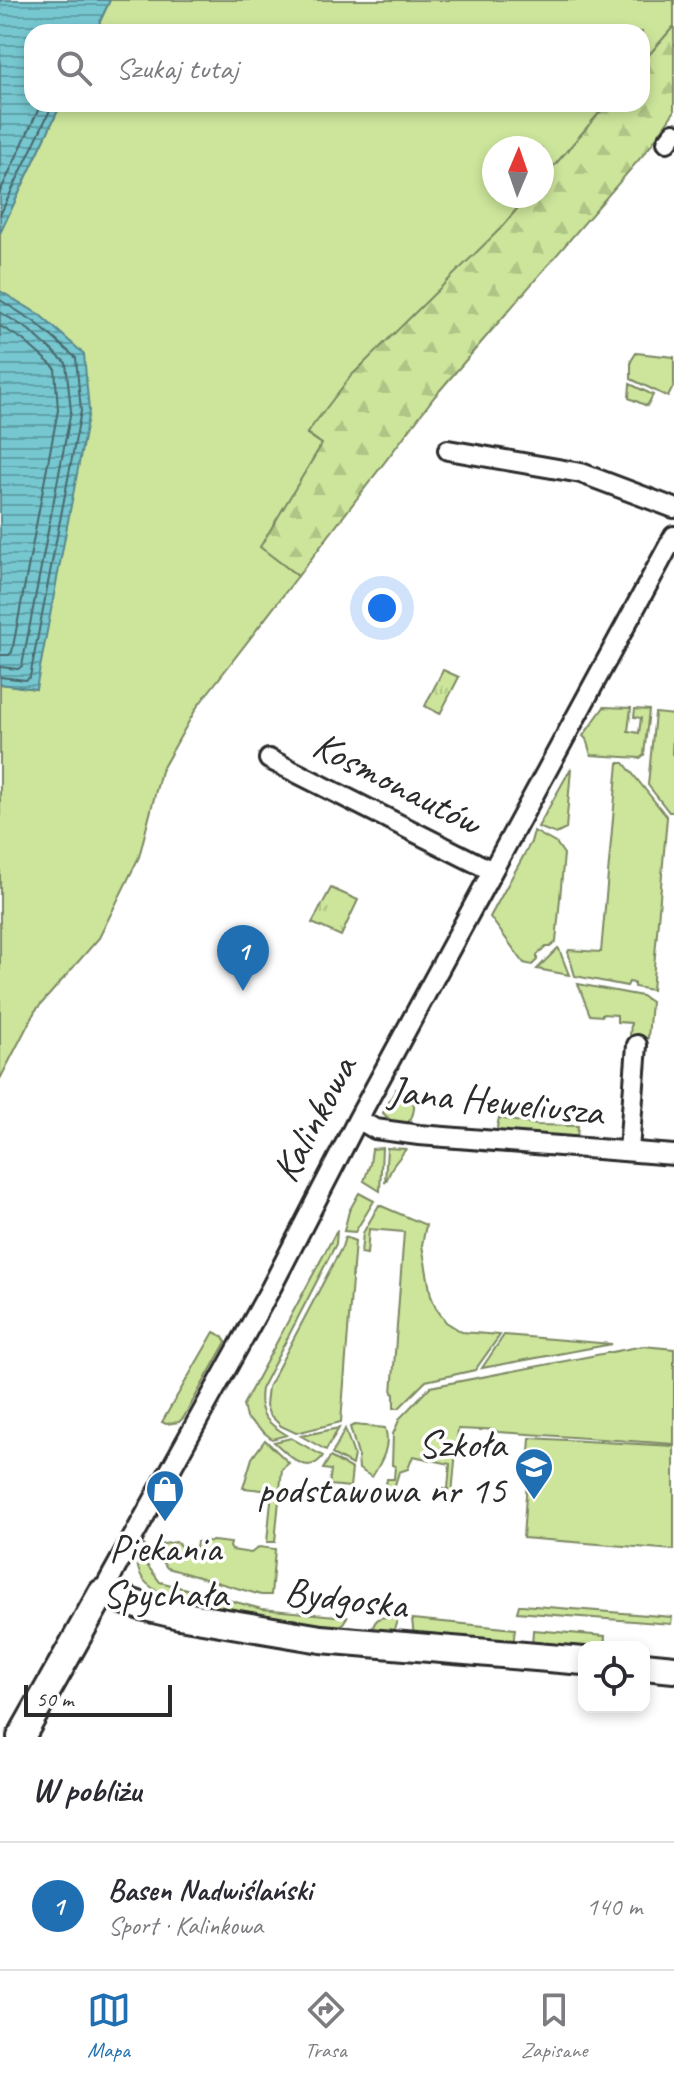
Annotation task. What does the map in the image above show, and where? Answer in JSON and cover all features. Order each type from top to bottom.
[{"type":"street","points":[[448,450],[581,473],[674,508]]},
{"type":"street","name":"Kalinkowa","points":[[21,1737],[271,1288],[358,1119],[674,536]]},
{"type":"street","name":"Kosmonautów","points":[[269,759],[492,871]]},
{"type":"street","name":"Jana Heweliusza","points":[[629,1150],[637,1045]]},
{"type":"street","name":"Jana Heweliusza","points":[[358,1119],[375,1129],[419,1135],[674,1155]]},
{"type":"street","name":"Bydgoska","points":[[102,1593],[179,1615],[321,1639],[578,1660]]},
{"type":"street","points":[[650,1667],[674,1669]]},
{"type":"green space","points":[[110,0],[674,0],[674,26],[650,54],[650,24],[99,24]]},
{"type":"green space","points":[[674,26],[674,112],[649,148],[435,396],[298,576],[260,547],[322,444],[307,433],[351,376],[518,208],[554,208],[554,166],[600,112],[650,112],[650,54]]},
{"type":"green space","points":[[57,112],[600,112],[554,166],[554,136],[482,136],[482,208],[518,208],[307,434],[322,444],[261,547],[298,576],[197,707],[161,771],[139,857],[99,938],[35,1011],[0,1079],[0,684],[36,689],[40,315],[0,291],[0,233]]},
{"type":"green space","points":[[636,353],[674,357],[674,385],[668,397],[631,379],[631,361]]},
{"type":"green space","points":[[630,384],[653,395],[647,406],[629,398]]},
{"type":"green space","points":[[443,670],[459,677],[440,714],[425,706]]},
{"type":"green space","points":[[604,707],[631,708],[628,731],[639,733],[641,718],[634,717],[635,709],[649,710],[644,755],[640,758],[591,755],[583,736]]},
{"type":"green space","points":[[655,713],[674,715],[674,812],[669,812],[648,785]]},
{"type":"green space","points":[[618,763],[624,763],[667,817],[652,990],[634,987],[634,983],[629,982],[627,986],[575,976],[568,952],[601,952]]},
{"type":"green space","points":[[571,768],[566,829],[556,834],[538,827]]},
{"type":"green space","points":[[534,831],[557,844],[564,854],[556,942],[537,955],[532,965],[524,963],[490,917]]},
{"type":"green space","points":[[331,888],[358,900],[341,936],[312,923]]},
{"type":"green space","points":[[558,948],[569,975],[537,969]]},
{"type":"green space","points":[[578,984],[642,996],[651,1002],[648,1038],[630,1036],[631,1023],[617,1022],[617,1015],[590,1015]]},
{"type":"green space","points":[[396,1089],[408,1094],[413,1101],[412,1117],[407,1123],[392,1122],[383,1113]]},
{"type":"green space","points":[[499,1118],[537,1125],[578,1126],[577,1138],[499,1132]]},
{"type":"green space","points":[[382,1148],[380,1191],[364,1181],[372,1149]]},
{"type":"green space","points":[[387,1148],[406,1149],[385,1183]]},
{"type":"green space","points":[[359,1193],[374,1201],[355,1232],[344,1231],[349,1211]]},
{"type":"green space","points":[[379,1205],[426,1225],[422,1245],[431,1296],[446,1322],[462,1332],[500,1335],[475,1370],[426,1381],[399,1408],[394,1408],[392,1393],[404,1232],[369,1229],[367,1254],[361,1253],[363,1233]]},
{"type":"green space","points":[[337,1230],[336,1244],[261,1389],[262,1412],[274,1427],[287,1435],[272,1439],[246,1418],[243,1405]]},
{"type":"green space","points":[[345,1237],[355,1241],[341,1422],[296,1433],[281,1426],[269,1414],[266,1405],[268,1387]]},
{"type":"green space","points":[[214,1332],[226,1342],[184,1417],[179,1422],[162,1422]]},
{"type":"green space","points":[[504,1335],[612,1344],[482,1368]]},
{"type":"green space","points":[[643,1346],[674,1349],[674,1444],[458,1429],[452,1494],[439,1493],[439,1489],[448,1489],[450,1464],[413,1456],[408,1469],[399,1472],[395,1494],[384,1494],[387,1479],[394,1479],[393,1434],[400,1418],[430,1387]]},
{"type":"green space","points":[[350,1427],[385,1428],[386,1447],[372,1477],[359,1469]]},
{"type":"green space","points":[[339,1428],[326,1450],[301,1436]]},
{"type":"green space","points":[[345,1429],[354,1455],[352,1465],[332,1454]]},
{"type":"green space","points":[[291,1438],[323,1456],[311,1465],[298,1462],[274,1442]]},
{"type":"green space","points":[[530,1438],[674,1446],[674,1550],[523,1538]]},
{"type":"green space","points":[[265,1440],[289,1463],[282,1469],[275,1542],[267,1542],[272,1491],[243,1488],[252,1458]]},
{"type":"green space","points":[[330,1457],[352,1469],[350,1487],[329,1485],[331,1470],[323,1469]]},
{"type":"green space","points":[[176,1542],[181,1546],[196,1547],[197,1542],[231,1543],[232,1550],[251,1553],[259,1547],[275,1549],[271,1595],[261,1595],[167,1568],[156,1552],[157,1545]]},
{"type":"green space","points":[[141,1543],[145,1546],[144,1561],[160,1582],[262,1609],[347,1617],[338,1631],[284,1623],[160,1592],[147,1584],[139,1572],[137,1558]]},
{"type":"green space","points":[[519,1605],[672,1617],[671,1624],[517,1612]]},
{"type":"green space","points":[[385,1617],[398,1618],[392,1635],[372,1633],[375,1622]]},
{"type":"green space","points":[[412,1619],[515,1629],[513,1645],[414,1637]]},
{"type":"green space","points":[[533,1630],[605,1636],[605,1641],[578,1641],[578,1650],[532,1646]]},
{"type":"water","points":[[0,0],[110,0],[99,24],[24,24],[24,112],[57,112],[0,233]]},
{"type":"water","points":[[0,291],[40,315],[84,354],[89,411],[36,689],[0,684]]},
{"type":"place","name":"Basen Nadwiślański","points":[[243,991]]},
{"type":"place","name":"Szkoła podstawowa nr 15","points":[[534,1501]]},
{"type":"place","name":"Piekania Spychała","points":[[165,1523]]}]
